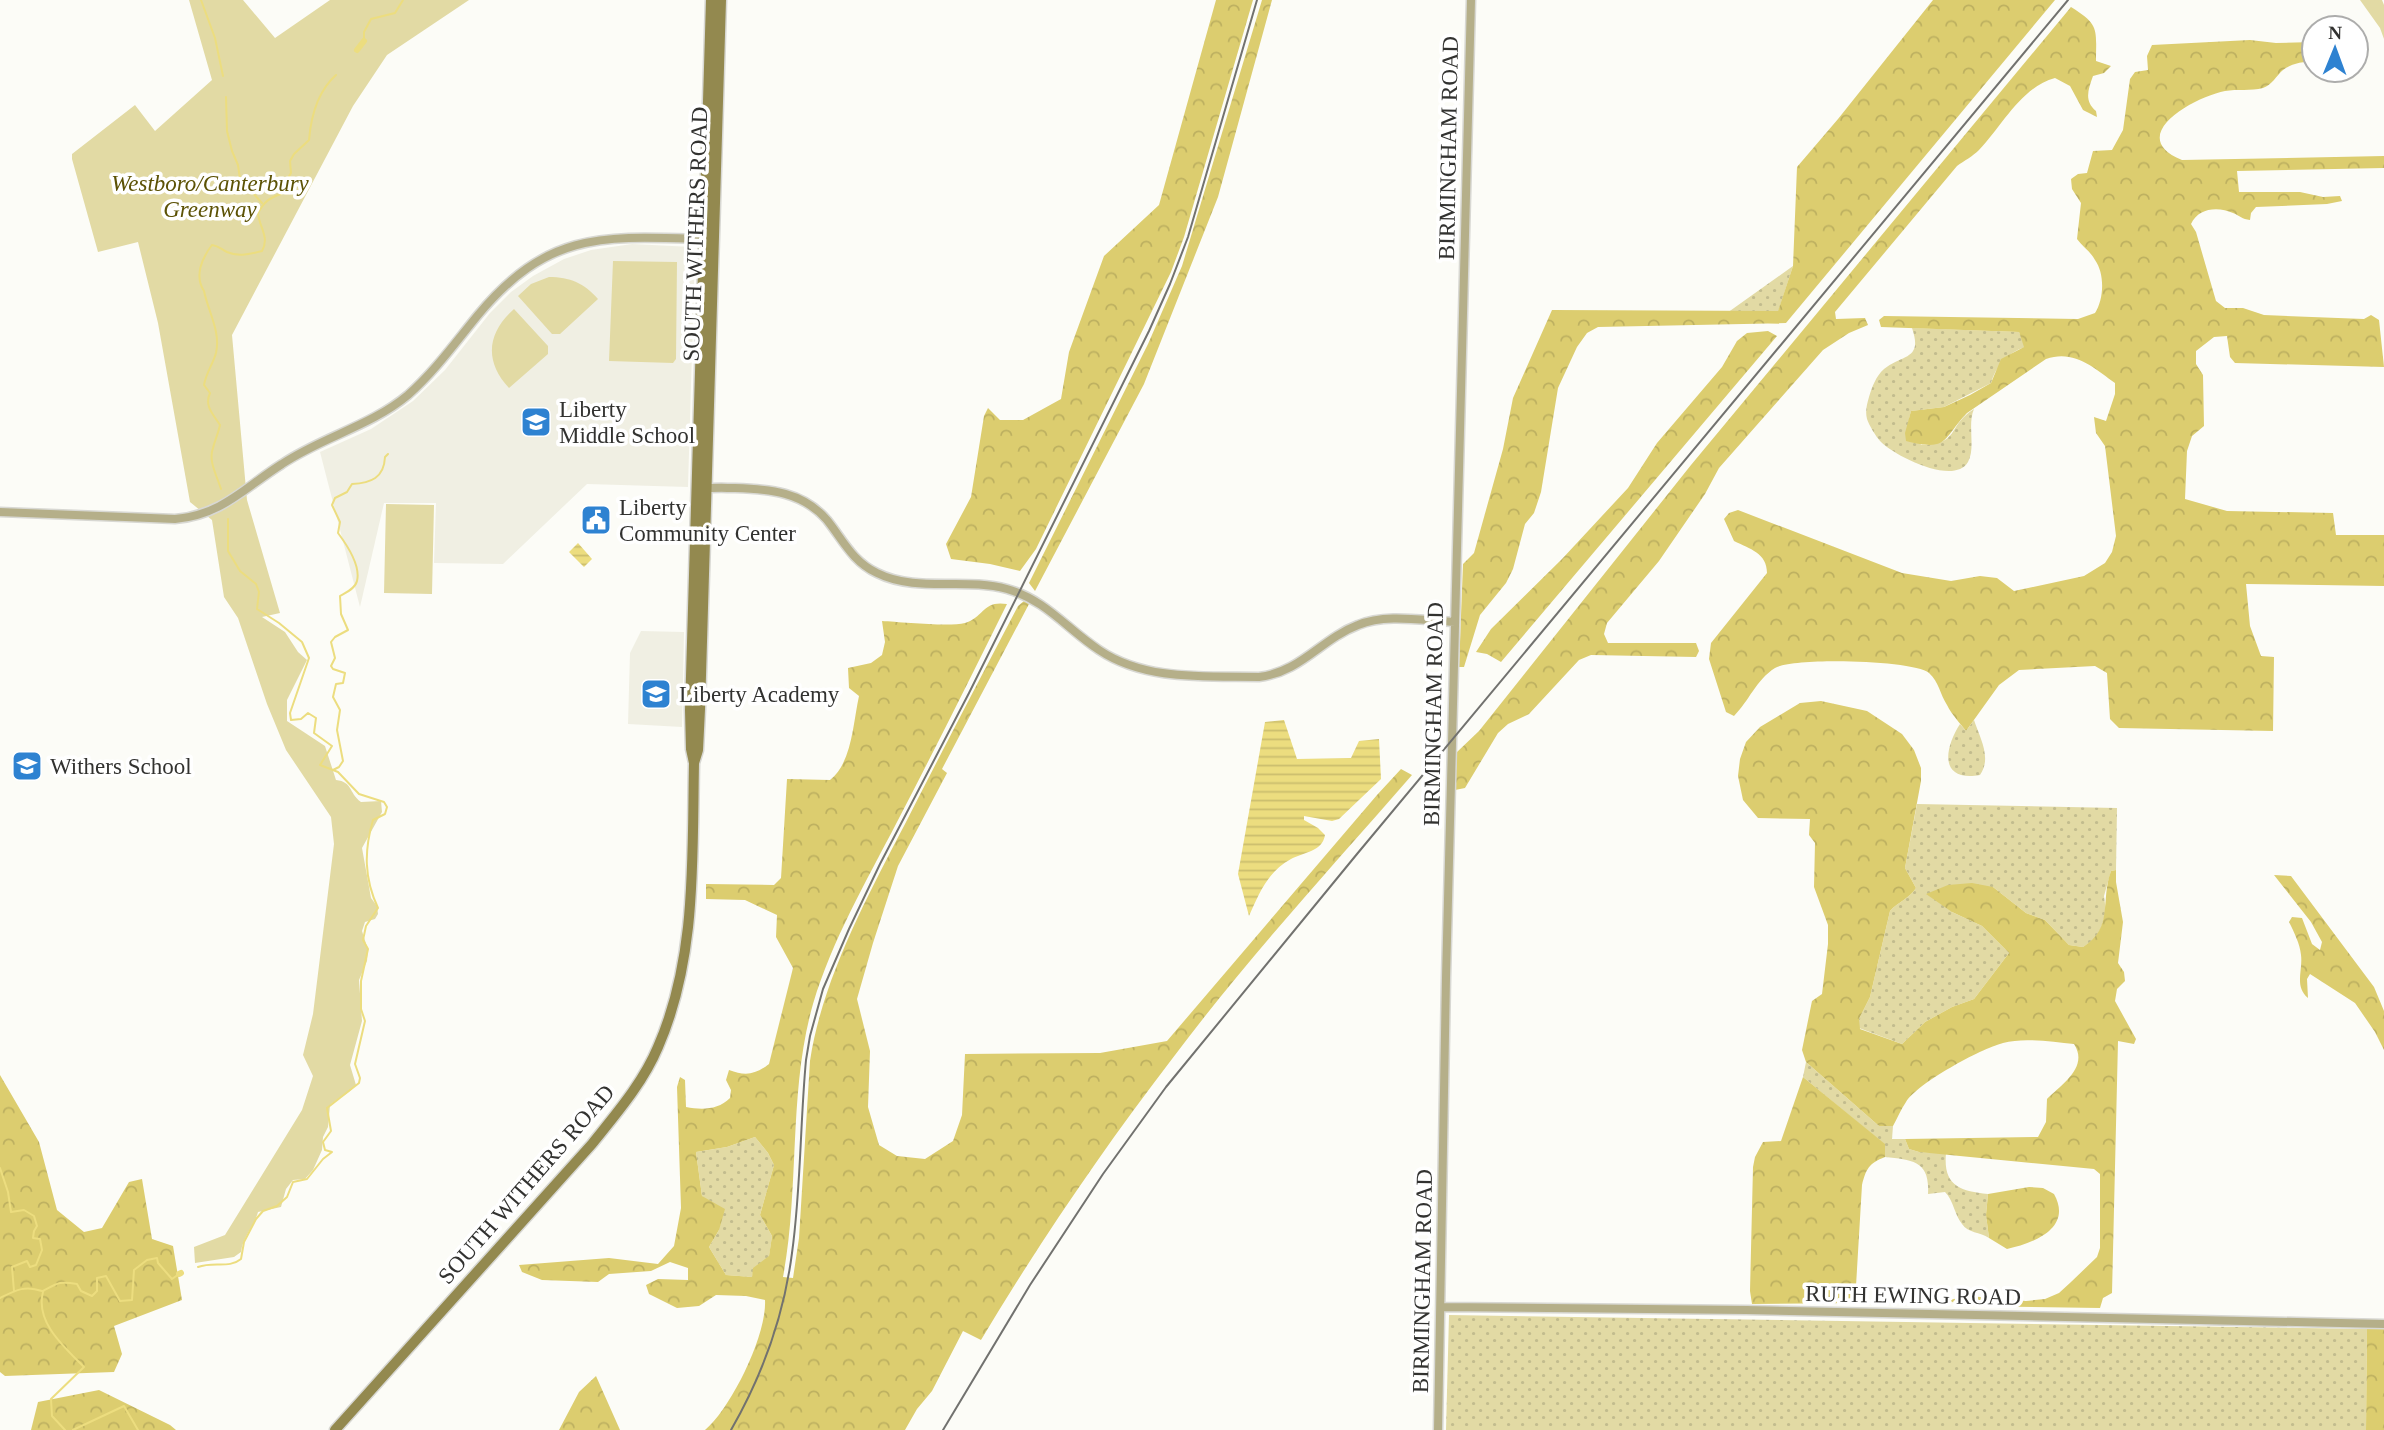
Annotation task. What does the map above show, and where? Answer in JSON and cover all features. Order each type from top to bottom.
[{"type":"main road","name":"SOUTH WITHERS ROAD","points":[[335,1430],[592,1144],[629,1097],[658,1048],[678,986],[687,946],[694,763],[698,750],[703,239],[711,0]]},
{"type":"main road","name":"SOUTH WITHERS ROAD","points":[[700,487],[714,246],[721,0]]},
{"type":"street","name":"BIRMINGHAM ROAD","points":[[1438,1430],[1471,0]]},
{"type":"street","points":[[0,512],[175,519],[207,513],[228,502],[282,463],[315,444],[375,417],[405,397],[448,354],[505,285],[534,263],[565,248],[603,238],[703,239],[714,233]]},
{"type":"street","points":[[703,239],[714,246]]},
{"type":"street","points":[[700,487],[763,489],[795,497],[822,515],[852,556],[878,574],[906,582],[990,585],[1010,590],[1048,607],[1087,642],[1111,657],[1130,666],[1151,671],[1272,676],[1293,667],[1350,628],[1367,622],[1455,622]]},
{"type":"street","name":"RUTH EWING ROAD","points":[[1441,1307],[1746,1310],[2384,1324]]},
{"type":"shaded area","name":"Liberty Middle School","points":[[632,244],[692,247],[695,250],[688,487],[587,484],[503,564],[434,563],[436,503],[384,503],[360,607],[320,452],[371,429],[413,401],[445,370],[490,313],[511,292],[533,276],[564,259],[591,250]]},
{"type":"shaded area","points":[[578,543],[592,559],[584,567],[569,552]]},
{"type":"shaded area","name":"Liberty Academy","points":[[641,631],[684,632],[682,727],[628,724],[630,653]]},
{"type":"shaded area","points":[[1284,720],[1297,759],[1351,758],[1359,741],[1379,739],[1381,779],[1339,819],[1332,821],[1304,816],[1304,820],[1325,835],[1323,841],[1312,851],[1291,859],[1276,870],[1265,884],[1249,916],[1238,874],[1265,722]]},
{"type":"green space","name":"Westboro/Canterbury Greenway","points":[[189,0],[243,0],[275,38],[330,0],[469,0],[387,55],[353,106],[232,335],[247,500],[280,613],[262,617],[285,632],[298,652],[307,660],[287,700],[287,721],[325,746],[336,780],[348,785],[361,802],[381,801],[382,812],[362,848],[371,898],[377,906],[378,914],[375,919],[365,922],[362,931],[368,950],[367,961],[359,980],[362,1021],[350,1065],[356,1085],[330,1105],[322,1150],[313,1170],[305,1179],[293,1180],[286,1189],[281,1207],[258,1212],[241,1252],[234,1257],[195,1263],[194,1247],[225,1235],[302,1110],[313,1076],[303,1055],[313,1014],[334,844],[331,817],[286,750],[267,704],[238,618],[224,597],[212,520],[190,502],[158,323],[138,242],[98,252],[72,159],[72,154],[135,105],[155,131],[212,80]]},
{"type":"green space","points":[[1216,0],[1253,0],[1184,237],[1171,272],[1036,549],[1020,571],[951,559],[946,544],[971,497],[984,416],[988,408],[1000,420],[1023,420],[1061,399],[1069,352],[1104,256],[1159,205]]},
{"type":"green space","points":[[1262,0],[1272,0],[1218,197],[1144,384],[1035,591],[1029,583],[1148,344],[1182,266]]},
{"type":"green space","points":[[1933,0],[2055,0],[1786,323],[1598,327],[1587,333],[1577,347],[1558,388],[1541,492],[1534,513],[1525,524],[1513,569],[1506,583],[1480,615],[1464,667],[1459,667],[1463,564],[1474,553],[1503,449],[1513,398],[1552,310],[1778,311],[1793,266],[1797,167]]},
{"type":"green space","points":[[2360,0],[2382,0],[2384,39],[2380,28]]},
{"type":"green space","points":[[2071,7],[2092,24],[2096,35],[2096,61],[2111,66],[2104,73],[2093,76],[2090,86],[2088,99],[2097,117],[2083,110],[2070,86],[2055,78],[2022,98],[1979,150],[1957,166],[1835,312],[1836,319],[1865,318],[1868,325],[1849,333],[1823,350],[1719,468],[1705,494],[1659,561],[1607,623],[1604,634],[1608,643],[1696,643],[1699,651],[1696,657],[1591,655],[1579,660],[1529,714],[1508,724],[1498,733],[1465,788],[1455,790],[1457,752],[1479,731],[1691,465]]},
{"type":"green space","points":[[2250,40],[2300,42],[2300,63],[2280,72],[2269,85],[2212,95],[2182,109],[2170,119],[2162,129],[2160,140],[2166,150],[2182,160],[2384,156],[2384,168],[2237,171],[2239,192],[2300,192],[2323,197],[2340,196],[2342,201],[2256,207],[2250,220],[2215,209],[2198,215],[2191,224],[2196,232],[2216,301],[2225,308],[2243,308],[2264,315],[2364,319],[2371,315],[2379,320],[2384,367],[2235,363],[2230,357],[2227,336],[2214,337],[2196,351],[2196,364],[2203,375],[2204,426],[2192,436],[2187,451],[2185,499],[2227,511],[2333,513],[2336,535],[2384,535],[2384,586],[2246,584],[2250,626],[2261,656],[2274,657],[2273,731],[2119,728],[2110,719],[2107,673],[2095,666],[2019,670],[1999,685],[1966,731],[1951,712],[1929,673],[1901,665],[1878,663],[1805,662],[1775,668],[1763,678],[1734,716],[1726,712],[1709,659],[1711,643],[1767,573],[1761,556],[1734,541],[1724,519],[1729,513],[1738,510],[1902,573],[1951,581],[1980,576],[1997,578],[2014,591],[2084,576],[2105,563],[2112,552],[2116,536],[2105,446],[2096,433],[2094,417],[2106,421],[2115,394],[2115,383],[2075,358],[2066,356],[2046,359],[1967,413],[1938,444],[1906,441],[1905,433],[1911,411],[1944,407],[1970,395],[1991,383],[2001,359],[2024,347],[2019,332],[1881,327],[1879,320],[1884,316],[2078,319],[2095,313],[2100,301],[2102,279],[2093,257],[2077,239],[2081,203],[2072,189],[2071,179],[2078,174],[2087,173],[2093,151],[2112,150],[2123,130],[2130,79],[2135,72],[2148,70],[2147,56],[2152,45]]},
{"type":"green space","points":[[613,261],[677,262],[676,359],[673,363],[609,361]]},
{"type":"green space","points":[[1793,266],[1778,312],[1727,313]]},
{"type":"green space","points":[[549,277],[576,282],[598,299],[560,334],[552,334],[518,296],[531,284]]},
{"type":"green space","points":[[514,309],[548,346],[548,354],[509,388],[495,368],[492,347],[498,328]]},
{"type":"green space","points":[[1912,328],[2019,332],[2025,347],[2003,361],[1991,383],[1944,407],[1911,411],[1909,419],[1921,445],[1934,444],[1948,438],[1974,409],[1970,456],[1961,469],[1938,470],[1911,461],[1879,440],[1867,419],[1868,400],[1879,375],[1913,351],[1915,338]]},
{"type":"green space","points":[[1768,331],[1777,336],[1501,662],[1487,654],[1476,652],[1491,629],[1562,559],[1628,488],[1657,443],[1722,367],[1737,341],[1747,333]]},
{"type":"green space","points":[[386,504],[434,505],[432,594],[384,593]]},
{"type":"green space","points":[[1024,601],[1029,604],[942,769],[947,773],[898,866],[857,999],[870,1051],[868,1107],[879,1145],[897,1156],[925,1159],[953,1141],[962,1115],[965,1054],[1100,1053],[1167,1041],[1377,795],[1401,769],[1412,775],[1289,915],[1200,1022],[1072,1197],[981,1340],[963,1331],[932,1391],[905,1430],[705,1430],[726,1405],[746,1370],[760,1332],[765,1300],[716,1295],[699,1306],[677,1308],[649,1294],[646,1285],[658,1279],[688,1280],[688,1268],[670,1262],[651,1271],[609,1274],[598,1282],[542,1280],[522,1272],[519,1265],[609,1258],[658,1264],[674,1246],[681,1208],[677,1087],[680,1077],[685,1080],[686,1107],[710,1108],[730,1098],[731,1090],[726,1080],[729,1070],[750,1073],[769,1064],[793,968],[776,937],[777,915],[745,900],[706,899],[706,884],[774,885],[781,878],[787,779],[830,780],[843,764],[859,696],[849,688],[848,668],[871,663],[882,655],[885,642],[882,621],[958,624],[971,620],[993,604],[1007,604],[851,911],[813,1004],[800,1071],[791,1209],[783,1277],[793,1278],[799,1238],[810,1061],[816,1031],[835,970],[861,910],[1018,606]],"holes":[[[755,1137],[774,1165],[760,1215],[772,1236],[769,1256],[753,1268],[752,1277],[726,1275],[709,1247],[719,1230],[725,1209],[702,1196],[696,1152],[727,1147]]]},
{"type":"green space","points":[[1821,701],[1867,711],[1902,734],[1914,750],[1921,768],[1905,868],[1916,888],[1890,911],[1870,997],[1859,1019],[1860,1029],[1902,1044],[1925,1022],[1952,1007],[1974,999],[2009,953],[1982,926],[1952,912],[1926,894],[1948,885],[1972,883],[1993,887],[2026,913],[2045,920],[2069,945],[2083,947],[2093,940],[2103,923],[2108,882],[2111,871],[2116,870],[2123,922],[2118,963],[2124,972],[2125,981],[2117,989],[2115,1001],[2136,1039],[2134,1044],[2118,1041],[2112,1293],[2103,1298],[2100,1308],[1959,1306],[1949,1300],[1969,1296],[2026,1301],[2045,1299],[2059,1293],[2097,1257],[2100,1248],[2100,1174],[2094,1169],[1919,1152],[1909,1149],[1905,1139],[2038,1137],[2046,1122],[2047,1099],[2076,1068],[2078,1052],[2074,1044],[2020,1040],[1980,1052],[1950,1068],[1913,1094],[1893,1126],[1879,1126],[1806,1062],[1802,1050],[1812,1001],[1822,994],[1828,944],[1828,925],[1814,887],[1815,843],[1809,835],[1810,819],[1758,818],[1743,800],[1738,776],[1746,742],[1760,727],[1800,703]]},
{"type":"green space","points":[[1974,720],[1984,748],[1985,762],[1980,775],[1957,774],[1951,769],[1948,753],[1960,724],[1966,731]]},
{"type":"green space","points":[[1917,804],[2117,808],[2116,870],[2111,871],[2104,896],[2106,912],[2101,928],[2095,939],[2083,947],[2069,945],[2045,920],[2026,913],[1993,887],[1952,912],[1982,926],[2009,953],[1974,999],[1952,1007],[1925,1022],[1902,1044],[1859,1028],[1859,1019],[1870,997],[1890,911],[1916,888],[1905,868]]},
{"type":"green space","points":[[2274,875],[2291,876],[2374,987],[2384,1011],[2384,1050],[2355,1003],[2310,974],[2307,979],[2308,998],[2304,993],[2300,983],[2300,951],[2289,922],[2292,917],[2302,918],[2312,944],[2320,950],[2322,942],[2311,922]]},
{"type":"green space","points":[[1806,1062],[1879,1126],[1893,1126],[1892,1139],[1905,1139],[1909,1149],[1919,1152],[1946,1153],[1947,1172],[1955,1184],[1969,1191],[1988,1194],[1986,1215],[1989,1238],[1965,1227],[1945,1192],[1928,1194],[1926,1175],[1918,1164],[1885,1157],[1884,1144],[1803,1077]]},
{"type":"green space","points":[[0,1075],[39,1142],[57,1210],[84,1232],[102,1228],[129,1182],[142,1179],[152,1239],[173,1246],[182,1300],[114,1326],[122,1354],[114,1372],[5,1376],[0,1372]]},
{"type":"green space","points":[[1803,1077],[1885,1144],[1885,1157],[1869,1167],[1862,1185],[1855,1303],[1752,1304],[1750,1291],[1755,1157],[1763,1142],[1781,1141]]},
{"type":"green space","points":[[755,1137],[774,1165],[760,1215],[772,1236],[769,1257],[754,1268],[752,1277],[726,1275],[709,1247],[719,1230],[702,1196],[696,1152],[727,1147]]},
{"type":"green space","points":[[2029,1187],[2043,1188],[2054,1194],[2059,1206],[2055,1225],[2039,1238],[2007,1249],[1989,1238],[1986,1215],[1988,1194]]},
{"type":"green space","points":[[1449,1315],[2367,1329],[2366,1430],[1446,1430]]},
{"type":"green space","points":[[2367,1329],[2384,1329],[2384,1430],[2366,1430]]},
{"type":"green space","points":[[596,1376],[620,1430],[559,1430],[579,1392]]},
{"type":"green space","points":[[99,1390],[176,1430],[31,1430],[38,1402]]},
{"type":"waterway","points":[[201,0],[215,38],[223,76]]},
{"type":"waterway","points":[[364,41],[364,32],[371,19],[395,13],[403,0]]},
{"type":"waterway","points":[[357,50],[364,41]]},
{"type":"waterway","points":[[221,489],[212,458],[220,425],[210,410],[210,393],[204,385],[216,353],[217,337],[201,285],[200,267],[212,245],[236,254],[262,251],[265,237],[258,213],[267,201],[281,194],[291,173],[290,161],[309,140],[316,104],[336,75]]},
{"type":"waterway","points":[[226,97],[227,131],[240,179],[262,203]]},
{"type":"waterway","points":[[333,770],[343,761],[337,730],[340,710],[333,697],[336,684],[343,683],[345,673],[331,666],[335,658],[331,642],[348,630],[341,614],[340,596],[354,586],[358,575],[352,555],[338,533],[340,522],[332,505],[335,498],[347,492],[352,484],[371,481],[379,475],[388,454]]},
{"type":"waterway","points":[[198,1267],[231,1264],[241,1259],[244,1242],[256,1219],[263,1211],[277,1206],[287,1197],[293,1182],[307,1179],[332,1152],[325,1150],[323,1142],[331,1131],[327,1108],[359,1083],[360,1078],[355,1064],[365,1021],[361,1009],[361,981],[368,949],[363,940],[366,926],[378,908],[368,875],[368,843],[373,820],[385,814],[387,807],[384,802],[359,794],[338,772],[320,765],[332,746],[314,733],[316,718],[308,713],[301,719],[291,720],[290,713],[309,658],[302,642],[257,609],[259,592],[256,584],[240,571],[228,551],[228,519]]},
{"type":"waterway","points":[[0,1168],[11,1212],[24,1210],[34,1216],[37,1226],[33,1238],[40,1239],[42,1250],[36,1265],[30,1267],[27,1261],[12,1267],[14,1291]]},
{"type":"waterway","points":[[43,1291],[59,1283],[71,1283],[77,1284],[81,1291],[92,1296],[97,1291],[97,1278],[106,1276],[120,1301],[132,1300],[134,1270],[147,1260],[157,1258],[172,1279],[179,1274]]},
{"type":"waterway","points":[[0,1298],[21,1289],[42,1291]]},
{"type":"waterway","points":[[43,1292],[43,1314],[47,1324],[84,1367],[51,1399],[52,1416],[65,1430]]},
{"type":"waterway","points":[[73,1430],[124,1406],[138,1430]]},
{"type":"railway","points":[[731,1430],[762,1367],[788,1276],[797,1205],[806,1060],[823,989],[880,864],[969,693],[1170,284],[1188,237],[1257,0]]},
{"type":"railway","points":[[943,1430],[1030,1285],[1103,1174],[1166,1087],[2068,0]]},
{"type":"place","name":"Liberty Middle School","points":[[536,422]]},
{"type":"place","name":"Liberty Community Center","points":[[596,520]]},
{"type":"place","name":"Liberty Academy","points":[[656,694]]},
{"type":"place","name":"Withers School","points":[[27,766]]}]
